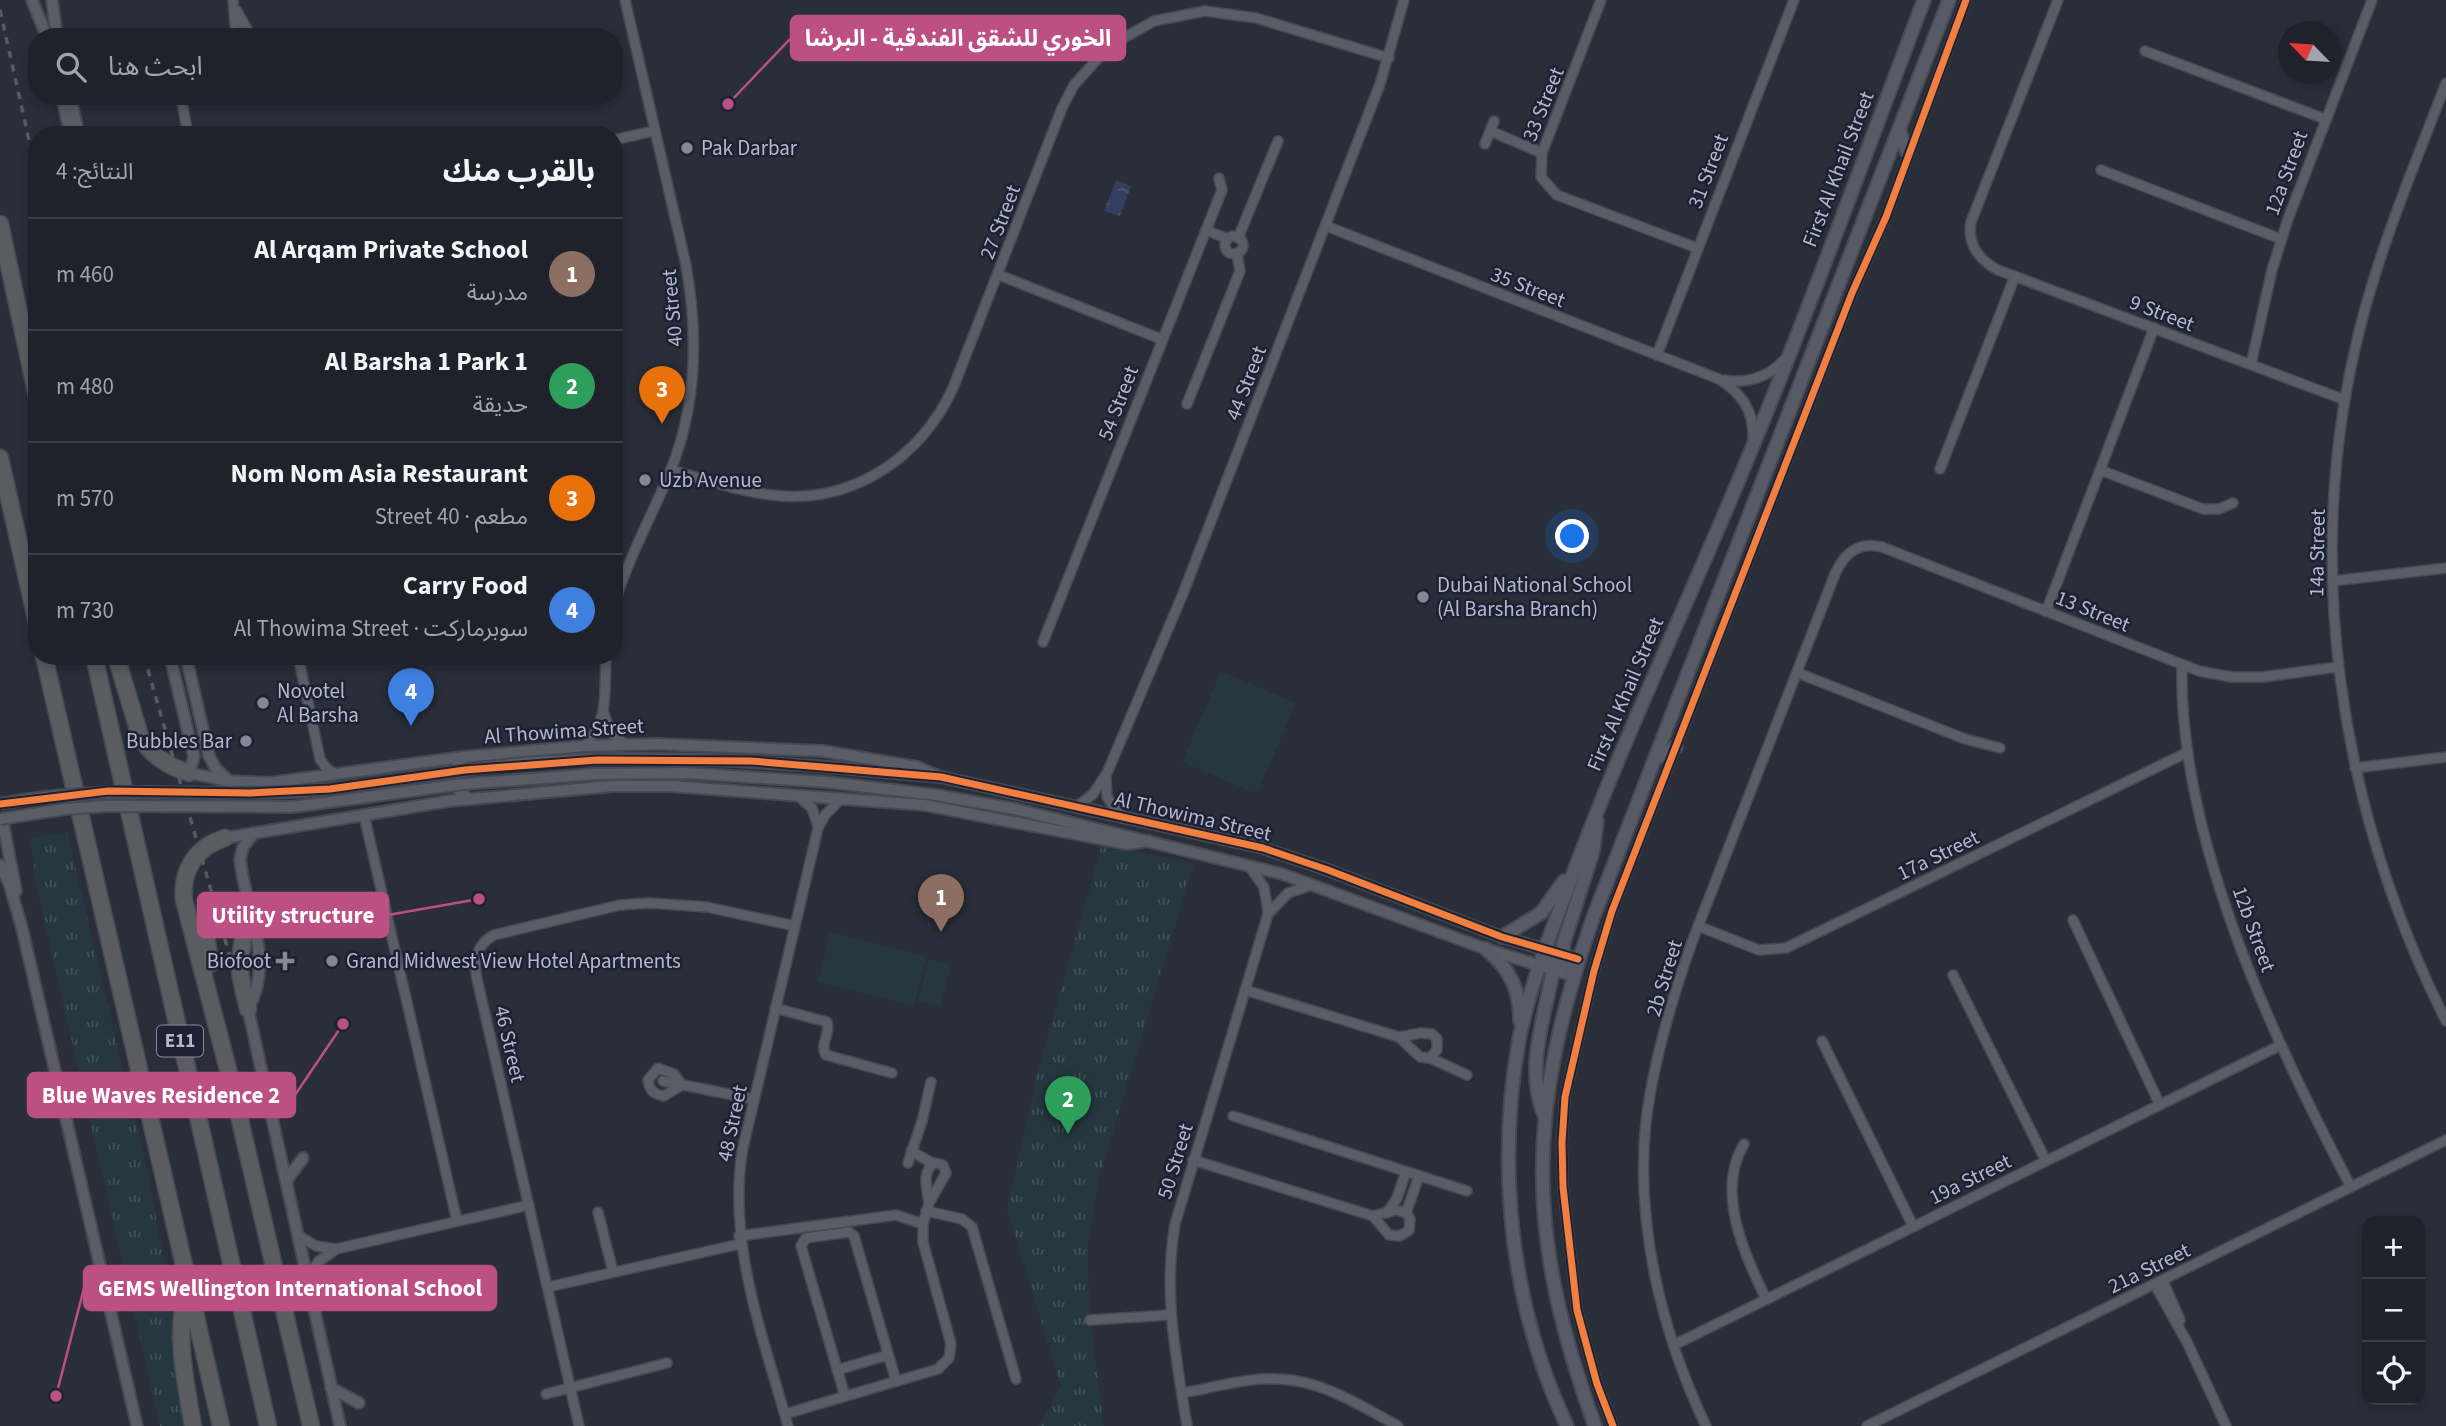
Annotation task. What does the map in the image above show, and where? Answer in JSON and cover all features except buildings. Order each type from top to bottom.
[{"type":"highway","points":[[0,223],[28,354]]},
{"type":"highway","points":[[0,458],[28,584]]},
{"type":"highway","name":"E11","points":[[46,665],[221,1426]]},
{"type":"highway","name":"E11","points":[[96,665],[268,1426]]},
{"type":"highway","points":[[119,665],[136,724],[146,746],[164,763],[189,773]]},
{"type":"highway","points":[[225,838],[206,846],[192,861],[183,890],[230,1077],[311,1426]]},
{"type":"highway","points":[[230,1077],[204,927],[210,911],[220,906],[237,911],[242,921],[240,970],[248,1009]]},
{"type":"highway","points":[[189,1283],[181,1320],[180,1346],[194,1426]]},
{"type":"main road","name":"First Al Khail Street","points":[[1567,1426],[1536,1349],[1515,1242],[1510,1136],[1520,1039],[1539,967],[1596,810],[1754,443],[1924,0]]},
{"type":"main road","name":"First Al Khail Street","points":[[1595,1426],[1562,1322],[1549,1263],[1542,1204],[1543,1114],[1556,1042],[1578,960],[1949,0]]},
{"type":"main road","points":[[1899,130],[1907,152]]},
{"type":"main road","points":[[1655,759],[1676,747]]},
{"type":"main road","points":[[1574,976],[1566,967],[1563,955],[1564,939],[1593,851],[1596,810]]},
{"type":"main road","points":[[1502,937],[1547,907],[1584,844]]},
{"type":"main road","points":[[1486,949],[1510,974],[1518,993],[1520,1039]]},
{"type":"main road","points":[[1543,1114],[1537,1093],[1536,1072],[1553,970],[1552,957],[1545,950]]},
{"type":"street","points":[[32,0],[43,28]]},
{"type":"street","points":[[52,0],[56,28]]},
{"type":"street","name":"40 Street","points":[[623,585],[671,470],[690,397],[694,331],[686,265],[625,0]]},
{"type":"street","name":"44 Street","points":[[1076,807],[1093,794],[1107,773],[1182,596],[1389,58],[1404,0]]},
{"type":"street","name":"33 Street","points":[[1601,0],[1542,153],[1541,177],[1550,190],[1697,248]]},
{"type":"street","name":"31 Street","points":[[1657,355],[1794,0]]},
{"type":"street","points":[[1613,1426],[1597,1384],[1577,1310],[1563,1187],[1565,1097],[1599,951],[1852,293],[1882,225],[1907,152],[1966,0]]},
{"type":"street","name":"9 Street","points":[[2058,0],[1971,222],[1970,236],[1974,248],[1991,266],[2015,276],[2345,400]]},
{"type":"street","name":"12a Street","points":[[2251,365],[2281,239],[2372,0]]},
{"type":"street","points":[[233,3],[235,28]]},
{"type":"street","points":[[233,3],[246,28]]},
{"type":"street","name":"27 Street","points":[[671,470],[750,492],[789,497],[831,492],[873,477],[912,449],[943,411],[999,275],[1062,108],[1074,85],[1090,64],[1131,31],[1179,14],[1231,12],[1389,58]]},
{"type":"street","points":[[2145,51],[2325,119]]},
{"type":"street","name":"14a Street","points":[[2446,83],[2380,259],[2360,330],[2345,400],[2337,462],[2333,581],[2337,667],[2355,768],[2381,869],[2414,954],[2446,1021]]},
{"type":"street","points":[[64,105],[69,126]]},
{"type":"street","points":[[72,105],[77,126]]},
{"type":"street","points":[[183,105],[186,126]]},
{"type":"street","points":[[1485,144],[1494,121]]},
{"type":"street","points":[[623,138],[653,131]]},
{"type":"street","points":[[1490,131],[1542,153]]},
{"type":"street","points":[[1187,404],[1240,271],[1237,253],[1242,246],[1238,238],[1278,141]]},
{"type":"street","points":[[2101,170],[2281,239]]},
{"type":"street","name":"54 Street","points":[[1043,642],[1223,187],[1219,178]]},
{"type":"street","name":"35 Street","points":[[1326,226],[1719,379],[1735,390],[1747,407],[1754,426],[1754,443]]},
{"type":"street","points":[[1205,233],[1226,242],[1238,238]]},
{"type":"street","points":[[1226,242],[1229,252],[1237,253]]},
{"type":"street","points":[[999,275],[1161,339]]},
{"type":"street","points":[[1940,469],[2015,276]]},
{"type":"street","points":[[2046,611],[2154,328]]},
{"type":"street","name":"35 Street","points":[[1719,379],[1741,382],[1757,379],[1773,370],[1786,357]]},
{"type":"street","points":[[2100,470],[2203,509],[2219,509],[2233,503]]},
{"type":"street","name":"13 Street","points":[[1845,556],[1862,546],[1882,547],[2182,665],[2215,674],[2247,678],[2337,667]]},
{"type":"street","name":"2b Street","points":[[1706,1426],[1674,1345],[1651,1256],[1646,1208],[1645,1144],[1657,1067],[1675,995],[1698,926],[1845,556]]},
{"type":"street","points":[[2333,581],[2446,568]]},
{"type":"street","points":[[172,665],[194,757],[189,773]]},
{"type":"street","points":[[188,665],[209,756],[216,769],[229,781]]},
{"type":"street","points":[[300,665],[320,759],[327,769],[337,775]]},
{"type":"street","points":[[584,746],[597,733],[604,712],[606,665]]},
{"type":"street","name":"12b Street","points":[[2182,665],[2188,752],[2231,921],[2281,1045],[2351,1186]]},
{"type":"street","points":[[1798,673],[1965,739],[2000,747]]},
{"type":"street","points":[[604,712],[610,732],[625,744]]},
{"type":"street","name":"Al Thowima Street","points":[[189,773],[229,781],[269,783],[463,757],[625,744],[824,751],[923,769],[941,777]]},
{"type":"street","name":"17a Street","points":[[1698,926],[1759,950],[1786,948],[2188,752]]},
{"type":"street","points":[[463,757],[454,768],[452,779],[456,789],[469,799]]},
{"type":"street","points":[[2355,768],[2446,757]]},
{"type":"street","points":[[310,778],[320,759]]},
{"type":"street","name":"Al Thowima Street","points":[[0,805],[108,791],[250,793],[317,790],[538,762],[681,759],[828,767],[941,777],[1285,855],[1502,937],[1578,960]]},
{"type":"street","points":[[424,762],[437,771],[442,780],[440,792],[432,803]]},
{"type":"street","name":"Al Thowima Street","points":[[1,825],[65,809],[109,806],[292,807],[464,784],[595,774],[684,773],[826,782],[989,804],[1248,865],[1315,884],[1486,949],[1574,976]]},
{"type":"street","points":[[1107,773],[1107,797],[1122,818]]},
{"type":"street","name":"Al Thowima Street","points":[[225,838],[432,803],[613,786],[670,786],[796,794],[948,809],[1127,845],[1149,841]]},
{"type":"street","points":[[796,794],[812,808],[818,828]]},
{"type":"street","name":"48 Street","points":[[788,1426],[739,1240],[740,1166],[818,828],[825,815],[841,799]]},
{"type":"street","points":[[0,805],[1,825],[22,928],[136,1426]]},
{"type":"street","points":[[364,816],[457,1221]]},
{"type":"street","points":[[254,833],[243,846],[240,859],[261,960],[257,990],[248,1009],[340,1426]]},
{"type":"street","points":[[1248,865],[1264,887],[1268,914]]},
{"type":"street","points":[[0,866],[9,883],[22,928]]},
{"type":"street","points":[[1268,914],[1288,893],[1315,884]]},
{"type":"street","name":"46 Street","points":[[579,1426],[475,960],[483,942],[500,933],[620,905],[649,903],[700,906],[795,926]]},
{"type":"street","name":"50 Street","points":[[1186,1426],[1169,1315],[1172,1242],[1193,1160],[1268,914]]},
{"type":"street","points":[[2073,920],[2160,1105]]},
{"type":"street","points":[[1953,975],[2046,1161]]},
{"type":"street","points":[[1245,990],[1399,1037],[1432,1034],[1438,1046],[1430,1058]]},
{"type":"street","points":[[775,1008],[827,1022],[823,1048],[828,1057],[892,1073]]},
{"type":"street","points":[[1399,1037],[1420,1057],[1430,1058],[1467,1075]]},
{"type":"street","points":[[1822,1041],[1913,1226]]},
{"type":"street","name":"19a Street","points":[[1674,1345],[2281,1045]]},
{"type":"street","points":[[663,1081],[754,1099]]},
{"type":"street","points":[[908,1163],[922,1124],[930,1082]]},
{"type":"street","points":[[1233,1116],[1466,1191]]},
{"type":"street","name":"21a Street","points":[[1867,1426],[2446,1140]]},
{"type":"street","points":[[1744,1144],[1735,1178],[1736,1221],[1743,1249],[1766,1299]]},
{"type":"street","points":[[785,1414],[942,1366],[950,1354],[951,1344],[924,1251],[923,1224],[927,1207],[946,1173],[943,1165],[932,1163],[911,1151]]},
{"type":"street","points":[[286,1181],[303,1158]]},
{"type":"street","points":[[1193,1160],[1373,1216],[1399,1210],[1406,1213],[1410,1219],[1409,1230],[1396,1237],[1386,1232],[1373,1216]]},
{"type":"street","points":[[927,1207],[925,1174],[932,1163]]},
{"type":"street","points":[[1387,1213],[1397,1198],[1406,1172]]},
{"type":"street","points":[[1406,1213],[1419,1176]]},
{"type":"street","points":[[298,1235],[316,1246],[336,1249],[529,1205]]},
{"type":"street","points":[[927,1207],[962,1219],[972,1227],[1016,1379]]},
{"type":"street","points":[[598,1212],[613,1272]]},
{"type":"street","points":[[548,1287],[739,1240],[896,1215],[923,1224]]},
{"type":"street","points":[[845,1396],[801,1246],[804,1238],[847,1232],[854,1236],[896,1381]]},
{"type":"street","points":[[307,1278],[319,1261],[336,1249]]},
{"type":"street","points":[[2159,1283],[2226,1426]]},
{"type":"street","points":[[1090,1320],[1169,1315]]},
{"type":"street","points":[[837,1370],[888,1354]]},
{"type":"street","points":[[546,1394],[667,1363]]},
{"type":"street","points":[[1182,1393],[1264,1379],[1292,1380],[1337,1394],[1398,1426]]},
{"type":"street","points":[[331,1388],[359,1403]]},
{"type":"green space","points":[[1221,671],[1296,703],[1257,794],[1182,762]]},
{"type":"green space","points":[[67,832],[149,1178],[193,1426],[160,1426],[37,889],[30,838]]},
{"type":"green space","points":[[1102,844],[1194,864],[1098,1181],[1088,1244],[1089,1311],[1104,1426],[1039,1426],[1061,1386],[1007,1210],[1039,1067]]},
{"type":"green space","points":[[830,932],[927,956],[914,1006],[818,982]]},
{"type":"green space","points":[[929,959],[951,964],[940,1007],[918,1001]]},
{"type":"water","points":[[1116,180],[1131,186],[1120,216],[1104,211]]},
{"type":"railway","points":[[0,10],[28,136]]},
{"type":"railway","points":[[147,665],[238,985],[289,1184],[343,1426]]},
{"type":"cycle path","points":[[1613,1426],[1597,1384],[1577,1310],[1563,1187],[1565,1097],[1594,971],[1612,911],[1852,293],[1886,217],[1966,0]]},
{"type":"cycle path","points":[[0,804],[108,791],[250,793],[330,789],[465,770],[597,760],[751,761],[941,777],[1263,848],[1502,937],[1578,959]]},
{"type":"place","name":"الخوري للشقق الفندقية - البرشا","points":[[728,104]]},
{"type":"place","name":"Pak Darbar","points":[[687,148]]},
{"type":"place","name":"Nom Nom Asia Restaurant","points":[[662,424]]},
{"type":"place","name":"Uzb Avenue","points":[[645,480]]},
{"type":"place","name":"Dubai National School (Al Barsha Branch)","points":[[1423,597]]},
{"type":"place","name":"Novotel Al Barsha","points":[[263,703]]},
{"type":"place","name":"Carry Food","points":[[411,726]]},
{"type":"place","name":"Bubbles Bar","points":[[246,741]]},
{"type":"place","name":"Utility structure","points":[[479,899]]},
{"type":"place","name":"Al Arqam Private School","points":[[941,932]]},
{"type":"place","name":"Biofoot","points":[[285,961]]},
{"type":"place","name":"Grand Midwest View Hotel Apartments","points":[[332,961]]},
{"type":"place","name":"Blue Waves Residence 2","points":[[343,1024]]},
{"type":"place","name":"Al Barsha 1 Park 1","points":[[1068,1134]]},
{"type":"place","name":"GEMS Wellington International School","points":[[56,1396]]}]
